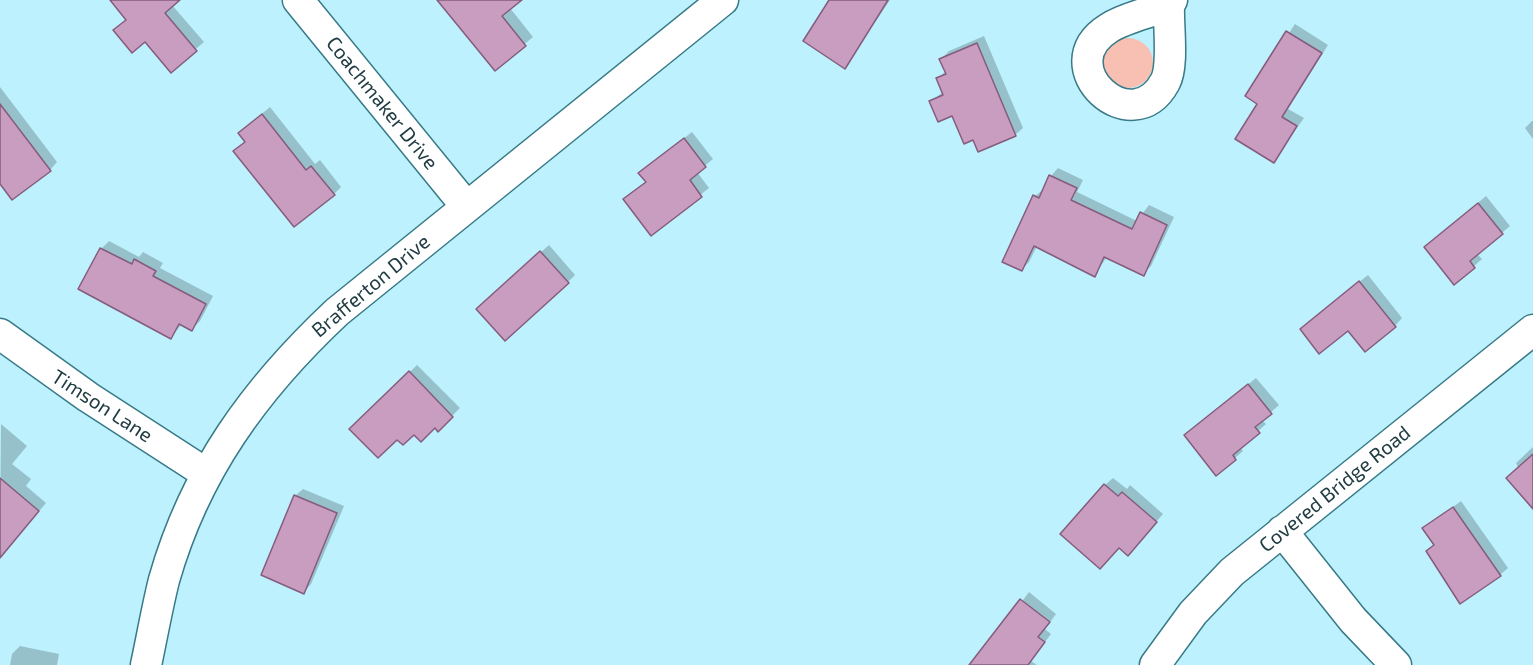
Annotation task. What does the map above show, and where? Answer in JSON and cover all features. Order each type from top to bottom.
[{"type":"street","name":"Coachmaker Drive","points":[[298,0],[466,206]]},
{"type":"street","name":"Brafferton Drive","points":[[146,665],[164,582],[176,543],[207,474],[231,431],[259,392],[301,346],[337,312],[723,0]]},
{"type":"street","name":"Covered Bridge Road","points":[[1155,665],[1216,586],[1533,330]]},
{"type":"street","name":"Timson Lane","points":[[0,334],[88,397],[207,474]]},
{"type":"street","points":[[1282,531],[1353,620],[1396,665]]},
{"type":"shaded area","points":[[1128,38],[1146,45],[1153,63],[1146,81],[1128,88],[1110,81],[1103,63],[1110,45]]},
{"type":"building","points":[[110,0],[180,0],[165,13],[197,51],[171,73],[145,42],[132,53],[113,30],[126,20]]},
{"type":"building","points":[[437,0],[522,0],[502,16],[526,46],[495,71]]},
{"type":"building","points":[[829,0],[888,0],[845,69],[803,41]]},
{"type":"building","points":[[1286,31],[1322,53],[1282,117],[1297,126],[1274,163],[1235,139],[1257,104],[1245,96]]},
{"type":"building","points":[[977,43],[1016,136],[978,152],[973,140],[964,144],[952,116],[938,122],[929,101],[943,95],[936,78],[946,74],[939,59]]},
{"type":"building","points":[[0,104],[51,171],[12,200],[0,184]]},
{"type":"building","points":[[262,114],[306,170],[311,166],[335,195],[294,227],[233,151],[245,142],[238,133]]},
{"type":"building","points":[[684,138],[706,167],[690,180],[702,197],[651,236],[623,199],[646,182],[638,173]]},
{"type":"building","points":[[1049,175],[1077,188],[1071,200],[1132,229],[1140,212],[1167,225],[1144,276],[1104,257],[1095,277],[1034,246],[1022,271],[1002,262],[1033,195],[1039,198]]},
{"type":"building","points":[[1478,203],[1503,234],[1470,261],[1475,268],[1454,285],[1424,247]]},
{"type":"building","points":[[100,248],[132,264],[134,259],[156,271],[153,276],[206,304],[192,331],[179,324],[171,339],[78,289]]},
{"type":"building","points":[[540,251],[569,283],[505,341],[476,309]]},
{"type":"building","points":[[1359,281],[1396,327],[1365,352],[1348,331],[1319,354],[1300,329]]},
{"type":"building","points":[[409,371],[453,417],[438,432],[435,428],[421,442],[414,435],[403,445],[397,440],[378,458],[349,429]]},
{"type":"building","points":[[1248,384],[1272,414],[1255,427],[1260,433],[1233,455],[1236,460],[1216,476],[1184,435]]},
{"type":"building","points":[[1533,454],[1533,509],[1506,478]]},
{"type":"building","points":[[0,478],[39,511],[0,558]]},
{"type":"building","points":[[1104,484],[1118,496],[1122,492],[1157,522],[1128,556],[1119,548],[1100,569],[1060,534]]},
{"type":"building","points":[[294,495],[337,513],[304,594],[261,575]]},
{"type":"building","points":[[1453,507],[1501,576],[1460,604],[1426,551],[1434,545],[1422,528]]},
{"type":"building","points":[[1020,599],[1050,622],[1038,637],[1045,642],[1028,665],[969,665]]}]
